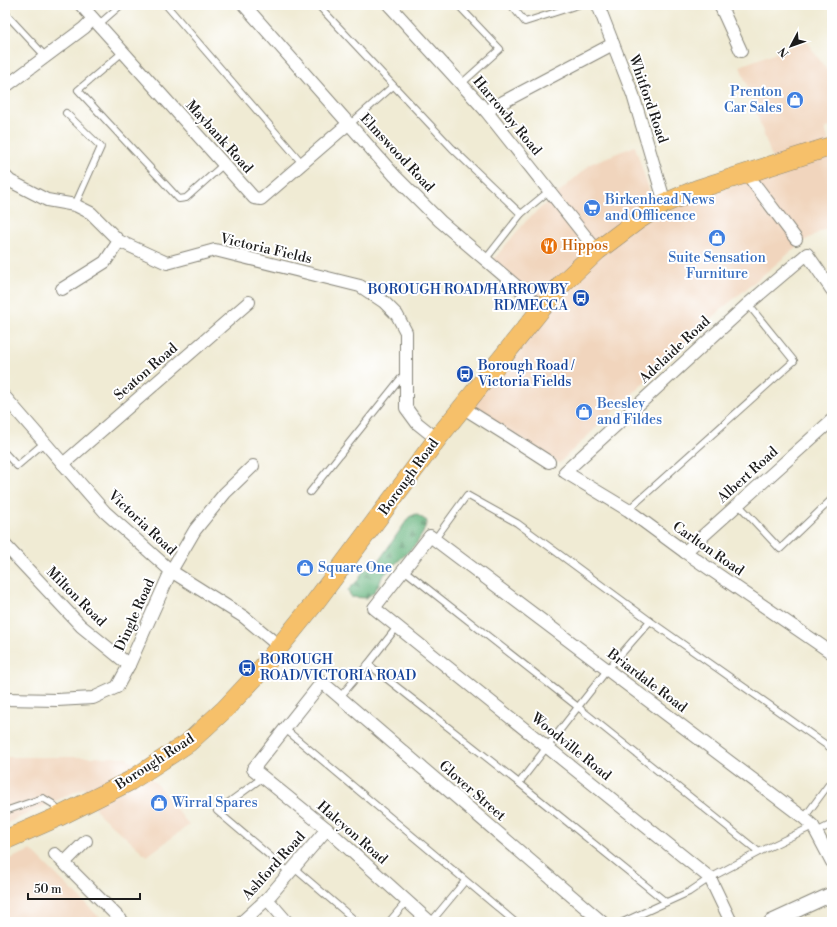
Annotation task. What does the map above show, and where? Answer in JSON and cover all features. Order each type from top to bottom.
[{"type":"highway","name":"Borough Road","points":[[5,840],[60,816],[130,781],[188,743],[225,709],[280,647],[318,599],[437,439],[542,308],[563,283],[597,251],[638,220],[665,203],[698,189],[832,146]]},
{"type":"street","name":"Maybank Road","points":[[81,5],[254,198],[261,200],[302,163],[349,124]]},
{"type":"street","name":"Elmswood Road","points":[[244,5],[395,176],[440,221],[542,308]]},
{"type":"street","name":"Harrowby Road","points":[[389,5],[486,111],[597,251]]},
{"type":"street","points":[[720,5],[741,51]]},
{"type":"street","name":"Whitford Road","points":[[602,6],[613,44],[633,95],[665,203]]},
{"type":"street","points":[[5,80],[9,84],[84,28],[96,22]]},
{"type":"street","points":[[486,111],[613,44]]},
{"type":"street","points":[[747,174],[796,239]]},
{"type":"street","name":"Victoria Fields","points":[[7,181],[47,200],[75,205],[91,213],[119,241],[167,263],[215,250],[360,286],[384,302],[397,314],[406,332],[406,408],[417,423],[437,439]]},
{"type":"street","points":[[62,289],[105,262],[119,241]]},
{"type":"street","name":"Adelaide Road","points":[[565,472],[748,304],[807,254],[832,290]]},
{"type":"street","name":"Seaton Road","points":[[63,464],[249,302]]},
{"type":"street","name":"Victoria Road","points":[[7,403],[44,442],[105,512],[171,571],[244,617],[280,647]]},
{"type":"street","points":[[462,407],[549,462]]},
{"type":"street","name":"Albert Road","points":[[685,552],[832,420]]},
{"type":"street","name":"Dingle Road","points":[[5,699],[57,700],[93,698],[117,687],[130,665],[171,571],[195,530],[225,493],[253,466]]},
{"type":"street","name":"Carlton Road","points":[[565,472],[628,510],[685,552],[832,653]]},
{"type":"street","points":[[404,570],[433,538]]},
{"type":"street","name":"Briardale Road","points":[[433,538],[804,818],[815,829],[832,862]]},
{"type":"street","name":"Milton Road","points":[[5,545],[81,626],[130,665]]},
{"type":"street","name":"Woodville Road","points":[[404,570],[374,608],[710,878],[731,922]]},
{"type":"street","name":"Glover Street","points":[[285,729],[322,682],[602,922]]},
{"type":"street","name":"Halcyon Road","points":[[285,729],[253,769],[262,778],[327,829],[406,902],[430,922]]},
{"type":"street","name":"Ashford Road","points":[[242,922],[267,900],[327,829]]},
{"type":"street","points":[[64,863],[86,841]]},
{"type":"street","points":[[55,854],[123,922]]},
{"type":"street","points":[[771,922],[832,894]]},
{"type":"street","points":[[267,900],[287,922]]},
{"type":"lane","points":[[96,22],[121,5]]},
{"type":"lane","points":[[166,5],[302,163]]},
{"type":"lane","points":[[318,5],[452,148],[521,214]]},
{"type":"lane","points":[[458,5],[500,50],[461,84]]},
{"type":"lane","points":[[511,5],[525,22],[578,5]]},
{"type":"lane","points":[[5,13],[46,57]]},
{"type":"lane","points":[[123,52],[78,90],[179,199],[186,198],[224,164]]},
{"type":"lane","points":[[349,124],[393,86]]},
{"type":"lane","points":[[66,113],[101,147],[75,205]]},
{"type":"lane","points":[[485,260],[521,214],[549,191]]},
{"type":"lane","points":[[628,510],[794,360],[748,304]]},
{"type":"lane","points":[[310,492],[406,372]]},
{"type":"lane","points":[[5,453],[17,466],[44,442]]},
{"type":"lane","points":[[433,538],[467,495],[517,523],[650,621],[832,749]]},
{"type":"lane","points":[[738,504],[780,549],[832,499]]},
{"type":"lane","points":[[404,570],[759,852]]},
{"type":"lane","points":[[519,783],[608,669],[650,621]]},
{"type":"lane","points":[[340,697],[397,627]]},
{"type":"lane","points":[[368,664],[519,783],[666,902]]},
{"type":"lane","points":[[285,729],[465,882],[515,922]]},
{"type":"lane","points":[[262,778],[217,811],[357,922]]},
{"type":"lane","points":[[804,818],[832,780]]},
{"type":"lane","points":[[5,811],[43,798],[53,804],[60,816]]},
{"type":"lane","points":[[623,922],[689,892],[710,878],[759,852],[815,829],[832,824]]},
{"type":"lane","points":[[430,922],[465,882]]},
{"type":"lane","points":[[389,922],[406,902]]},
{"type":"shaded area","points":[[806,41],[832,77],[832,126],[825,129],[832,150],[832,225],[804,241],[723,308],[559,463],[470,406],[546,310],[494,259],[527,220],[592,163],[635,146],[657,215],[776,169],[740,66]]},
{"type":"shaded area","points":[[5,757],[126,757],[155,782],[189,825],[147,856],[99,814],[84,788],[5,824]]},
{"type":"shaded area","points":[[31,850],[104,922],[5,922],[5,861]]},
{"type":"green space","points":[[416,514],[427,521],[423,533],[416,544],[382,577],[379,585],[373,593],[366,598],[351,597],[348,590],[359,579],[363,571],[378,562],[409,517]]},
{"type":"place","name":"Prenton Car Sales","points":[[795,100]]},
{"type":"place","name":"Birkenhead News and Offlicence","points":[[592,208]]},
{"type":"place","name":"Suite Sensation Furniture","points":[[717,238]]},
{"type":"place","name":"Hippos","points":[[549,246]]},
{"type":"place","name":"BOROUGH ROAD/HARROWBY RD/MECCA","points":[[581,298]]},
{"type":"place","name":"Borough Road / Victoria Fields","points":[[465,374]]},
{"type":"place","name":"Beesley and Fildes","points":[[584,412]]},
{"type":"place","name":"Square One","points":[[305,568]]},
{"type":"place","name":"BOROUGH ROAD/VICTORIA ROAD","points":[[247,668]]},
{"type":"place","name":"Wirral Spares","points":[[159,803]]}]
